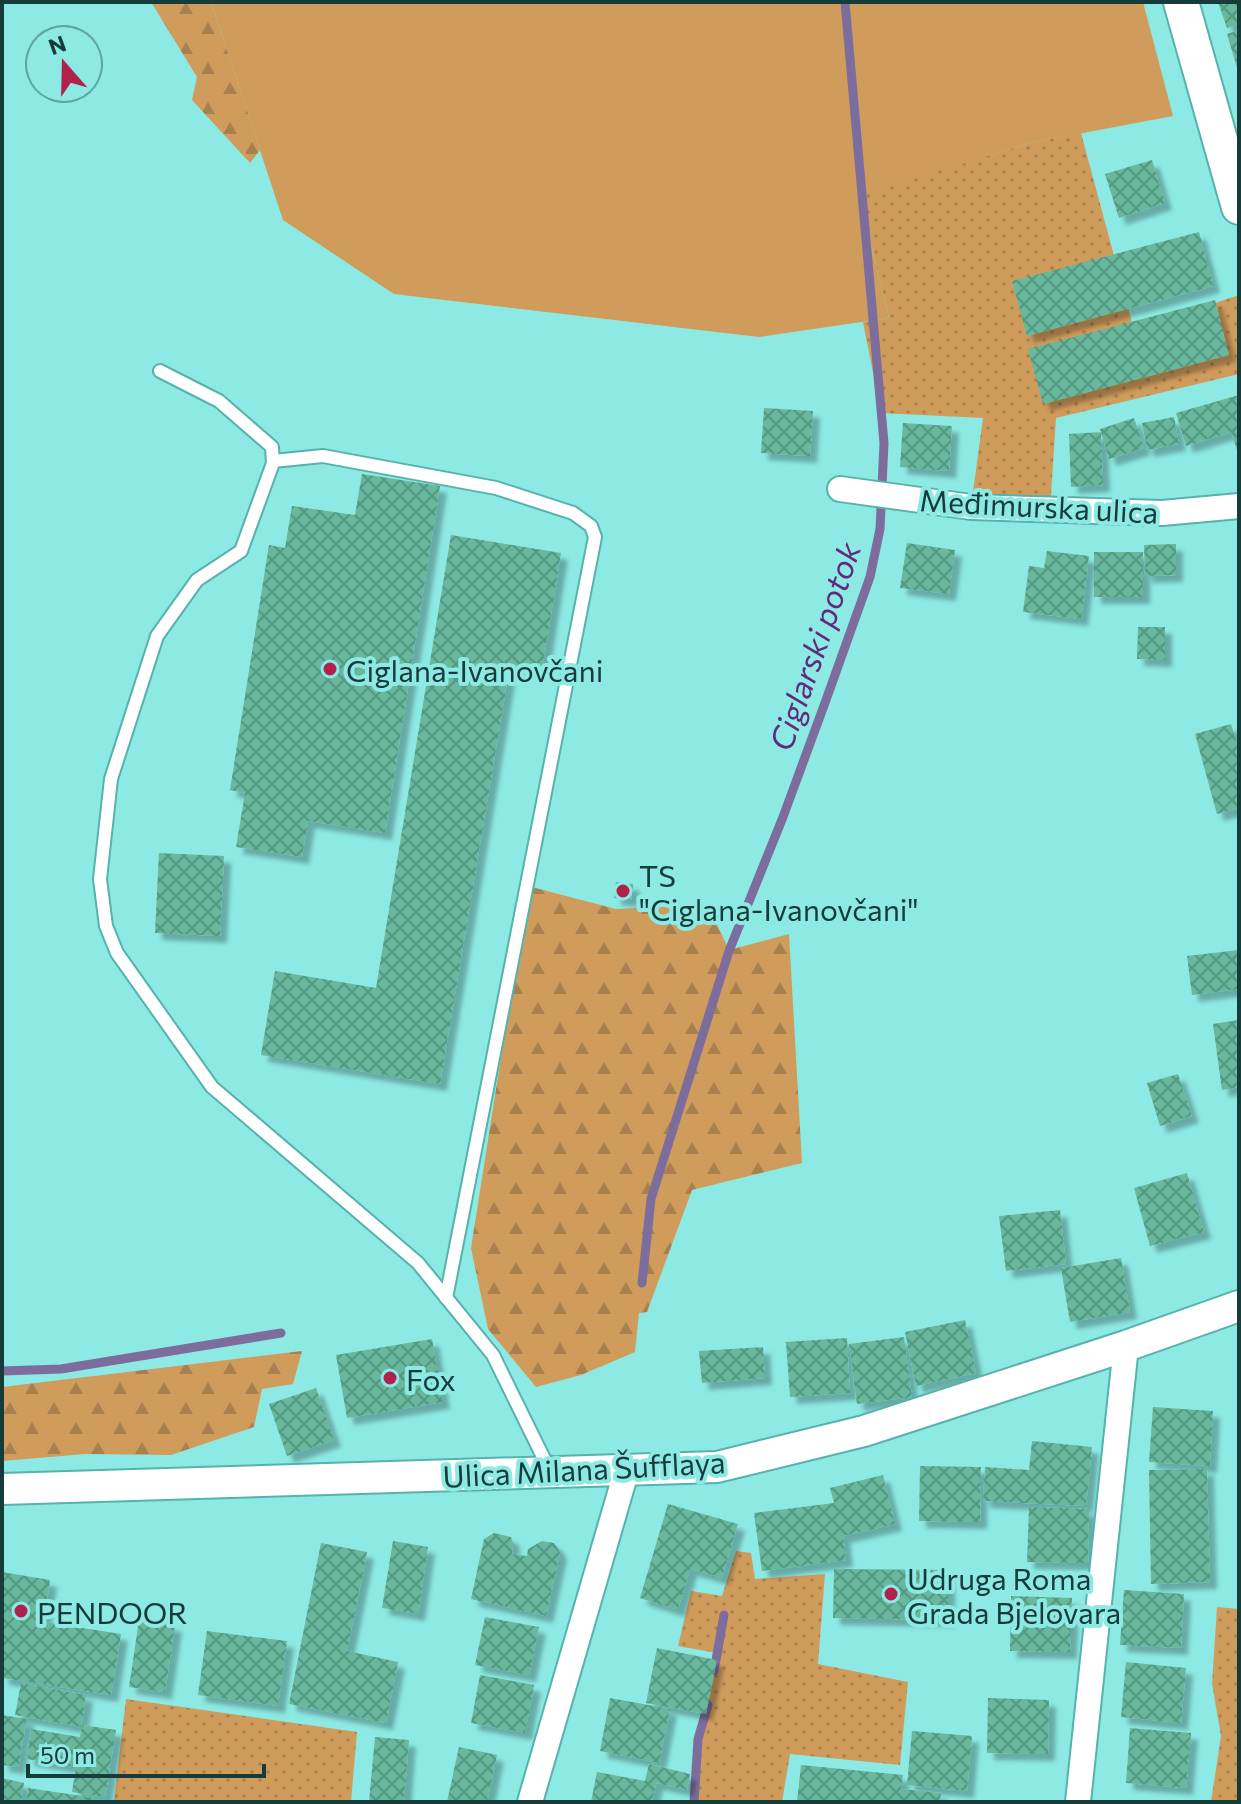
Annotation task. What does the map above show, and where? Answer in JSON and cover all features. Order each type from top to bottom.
[{"type":"main road","points":[[1181,2],[1239,207]]},
{"type":"street","name":"Međimurska ulica","points":[[840,489],[971,507],[1162,513],[1239,506]]},
{"type":"street","name":"Ulica Milana Šufflaya","points":[[2,1489],[717,1467],[864,1431],[1239,1306]]},
{"type":"street","points":[[1078,1802],[1126,1346]]},
{"type":"street","points":[[530,1802],[627,1469]]},
{"type":"lane","points":[[160,371],[219,401],[272,447],[273,461],[241,551],[197,580],[157,636],[111,779],[100,879],[106,926],[117,953],[212,1087],[418,1263],[493,1355],[550,1471]]},
{"type":"lane","points":[[273,461],[323,456],[496,488],[573,513],[591,526],[595,537],[446,1298]]},
{"type":"green space","points":[[151,2],[211,2],[260,150],[250,163],[192,100],[197,77]]},
{"type":"green space","points":[[211,2],[1143,2],[1173,116],[1030,143],[859,196],[889,318],[759,337],[394,294],[283,220]]},
{"type":"green space","points":[[1081,133],[1134,330],[1239,295],[1239,374],[1056,418],[1050,510],[971,507],[983,418],[881,413],[863,322],[889,318],[859,195],[1030,143]]},
{"type":"green space","points":[[528,886],[616,909],[708,905],[729,950],[789,934],[802,1163],[692,1190],[647,1312],[639,1313],[635,1352],[581,1375],[536,1387],[488,1329],[471,1248]]},
{"type":"green space","points":[[302,1351],[293,1384],[262,1389],[254,1427],[171,1455],[85,1454],[2,1461],[2,1387]]},
{"type":"green space","points":[[736,1551],[751,1553],[755,1579],[825,1574],[818,1664],[908,1682],[900,1765],[790,1754],[782,1802],[694,1802],[698,1739],[706,1714],[717,1653],[678,1646],[691,1591],[722,1596]]},
{"type":"green space","points":[[1217,1607],[1239,1609],[1239,1802],[1211,1802],[1221,1736],[1212,1684]]},
{"type":"green space","points":[[126,1699],[357,1732],[351,1802],[114,1802]]},
{"type":"building","points":[[1218,2],[1239,2],[1239,24],[1227,28]]},
{"type":"building","points":[[1239,30],[1239,71],[1238,71],[1227,34]]},
{"type":"building","points":[[1152,160],[1165,203],[1119,218],[1105,174]]},
{"type":"building","points":[[1199,232],[1213,286],[1027,336],[1012,281]]},
{"type":"building","points":[[1215,300],[1229,355],[1043,404],[1028,349]]},
{"type":"building","points":[[1239,395],[1239,456],[1231,432],[1186,446],[1176,413]]},
{"type":"building","points":[[764,408],[813,411],[810,456],[761,453]]},
{"type":"building","points":[[1174,417],[1179,444],[1147,450],[1142,423]]},
{"type":"building","points":[[1134,418],[1144,448],[1109,459],[1100,429]]},
{"type":"building","points":[[903,423],[952,426],[949,471],[900,467]]},
{"type":"building","points":[[1101,432],[1103,485],[1071,487],[1069,434]]},
{"type":"building","name":"Ciglana-Ivanovčani","points":[[362,474],[440,486],[385,833],[308,821],[302,857],[236,847],[245,793],[230,790],[269,545],[285,548],[292,506],[355,515]]},
{"type":"building","points":[[451,535],[561,553],[542,670],[510,665],[440,1084],[261,1055],[275,971],[376,988]]},
{"type":"building","points":[[907,543],[955,550],[949,594],[900,588]]},
{"type":"building","points":[[1176,544],[1176,575],[1145,576],[1144,545]]},
{"type":"building","points":[[1047,551],[1089,556],[1081,619],[1023,612],[1029,566],[1044,568]]},
{"type":"building","points":[[1094,552],[1143,552],[1143,597],[1094,597]]},
{"type":"building","points":[[1138,627],[1165,627],[1165,660],[1137,659]]},
{"type":"building","points":[[1231,724],[1239,751],[1239,808],[1217,814],[1195,734]]},
{"type":"building","points":[[159,853],[224,856],[220,936],[155,933]]},
{"type":"building","name":"TS \"Ciglana-Ivanovčani\"","points":[[616,882],[633,884],[631,900],[614,898]]},
{"type":"building","points":[[1239,950],[1239,989],[1192,995],[1187,956]]},
{"type":"building","points":[[1239,1020],[1239,1087],[1222,1090],[1213,1024]]},
{"type":"building","points":[[1178,1074],[1192,1116],[1160,1126],[1147,1083]]},
{"type":"building","points":[[1187,1173],[1204,1232],[1150,1246],[1134,1188]]},
{"type":"building","points":[[1060,1210],[1066,1264],[1006,1271],[999,1216]]},
{"type":"building","points":[[1121,1258],[1130,1312],[1070,1322],[1061,1268]]},
{"type":"building","points":[[965,1320],[976,1373],[916,1386],[905,1332]]},
{"type":"building","points":[[904,1337],[912,1397],[857,1404],[849,1344]]},
{"type":"building","points":[[847,1338],[850,1393],[790,1397],[786,1342]]},
{"type":"building","name":"Fox","points":[[432,1339],[443,1402],[347,1418],[336,1355]]},
{"type":"building","points":[[763,1347],[765,1378],[702,1383],[699,1351]]},
{"type":"building","points":[[316,1388],[334,1440],[287,1456],[269,1404]]},
{"type":"building","points":[[1153,1407],[1213,1411],[1210,1466],[1149,1462]]},
{"type":"building","points":[[1032,1441],[1092,1447],[1086,1506],[983,1501],[985,1467],[1029,1470]]},
{"type":"building","points":[[920,1466],[981,1467],[980,1522],[919,1521]]},
{"type":"building","points":[[1207,1469],[1210,1582],[1151,1584],[1149,1470]]},
{"type":"building","points":[[883,1475],[895,1524],[843,1536],[846,1560],[762,1571],[754,1513],[834,1503],[830,1488]]},
{"type":"building","points":[[668,1504],[738,1524],[722,1578],[690,1569],[678,1610],[640,1598]]},
{"type":"building","points":[[1029,1507],[1089,1509],[1088,1563],[1027,1562]]},
{"type":"building","points":[[494,1533],[511,1537],[512,1554],[527,1556],[528,1549],[542,1541],[554,1543],[557,1547],[560,1553],[546,1616],[471,1599],[484,1539]]},
{"type":"building","points":[[393,1541],[428,1547],[418,1614],[382,1608]]},
{"type":"building","points":[[321,1543],[367,1552],[347,1651],[398,1662],[386,1723],[289,1704]]},
{"type":"building","name":"Udruga Roma Grada Bjelovara","points":[[834,1569],[948,1570],[948,1620],[833,1618]]},
{"type":"building","points":[[2,1572],[50,1580],[44,1622],[121,1634],[111,1695],[2,1678]]},
{"type":"building","points":[[1124,1590],[1184,1594],[1181,1648],[1120,1645]]},
{"type":"building","points":[[1011,1596],[1072,1598],[1070,1652],[1010,1651]]},
{"type":"building","points":[[485,1617],[539,1627],[529,1675],[475,1665]]},
{"type":"building","points":[[139,1620],[175,1625],[165,1692],[129,1687]]},
{"type":"building","points":[[207,1631],[287,1641],[278,1706],[198,1695]]},
{"type":"building","points":[[657,1648],[717,1660],[706,1714],[646,1703]]},
{"type":"building","points":[[1126,1662],[1186,1668],[1181,1723],[1121,1717]]},
{"type":"building","points":[[480,1675],[534,1685],[525,1733],[471,1723]]},
{"type":"building","points":[[21,1683],[86,1695],[81,1727],[15,1715]]},
{"type":"building","points":[[610,1698],[670,1709],[659,1763],[600,1751]]},
{"type":"building","points":[[988,1698],[1049,1700],[1048,1754],[987,1753]]},
{"type":"building","points":[[2,1715],[27,1719],[18,1767],[2,1765]]},
{"type":"building","points":[[82,1725],[116,1730],[105,1797],[72,1792],[76,1767],[27,1759],[31,1729],[80,1737]]},
{"type":"building","points":[[1130,1728],[1191,1733],[1186,1788],[1126,1783]]},
{"type":"building","points":[[912,1731],[972,1736],[967,1791],[907,1785]]},
{"type":"building","points":[[375,1737],[409,1740],[404,1802],[369,1802]]},
{"type":"building","points":[[459,1747],[497,1755],[487,1802],[447,1802]]},
{"type":"building","points":[[649,1764],[690,1774],[687,1790],[656,1783],[652,1802],[591,1802],[597,1772],[645,1781]]},
{"type":"building","points":[[801,1765],[903,1775],[901,1789],[941,1793],[940,1802],[797,1802]]},
{"type":"building","points":[[2,1778],[24,1783],[21,1802],[2,1802]]},
{"type":"building","points":[[28,1788],[95,1798],[95,1802],[26,1802]]},
{"type":"waterway","name":"Ciglarski potok","points":[[642,1283],[651,1199],[729,951],[826,700],[870,577],[880,529],[884,443],[845,2]]},
{"type":"waterway","points":[[2,1371],[61,1369],[281,1333]]},
{"type":"waterway","name":"Ciglarski potok","points":[[714,1671],[724,1615]]},
{"type":"waterway","name":"Ciglarski potok","points":[[694,1802],[698,1739],[708,1705]]},
{"type":"place","name":"Ciglana-Ivanovčani","points":[[330,669]]},
{"type":"place","name":"TS \"Ciglana-Ivanovčani\"","points":[[623,891]]},
{"type":"place","name":"Fox","points":[[390,1378]]},
{"type":"place","name":"Udruga Roma Grada Bjelovara","points":[[891,1594]]},
{"type":"place","name":"PENDOOR","points":[[21,1611]]}]
